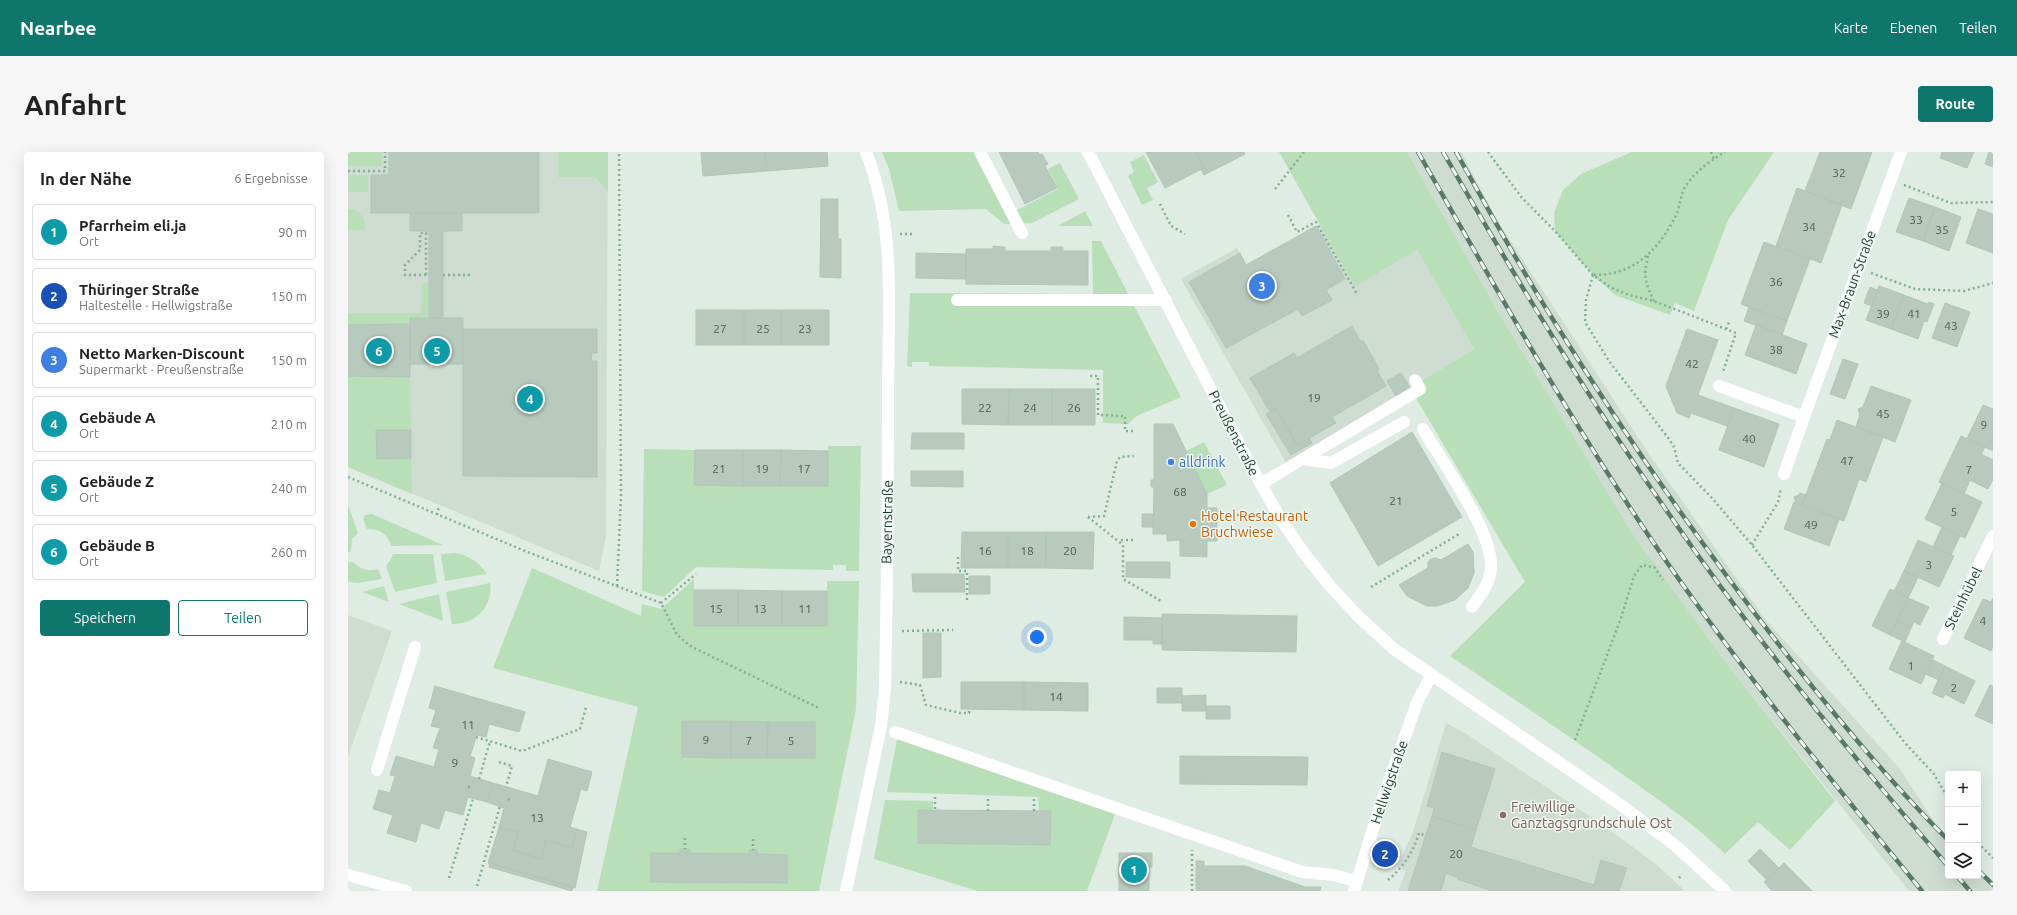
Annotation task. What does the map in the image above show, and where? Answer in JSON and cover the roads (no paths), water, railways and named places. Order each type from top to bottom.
[{"type":"street","name":"Bayernstraße","points":[[846,891],[884,710],[885,688],[890,321],[889,256],[881,198],[866,152]]},
{"type":"street","points":[[980,152],[1022,233]]},
{"type":"street","name":"Preußenstraße","points":[[1088,152],[1261,484],[1303,552],[1330,585],[1360,618],[1394,649],[1431,676],[1618,803],[1676,846],[1725,891]]},
{"type":"street","name":"Max-Braun-Straße","points":[[1784,474],[1857,268],[1901,152]]},
{"type":"street","points":[[957,300],[1166,300]]},
{"type":"street","points":[[1261,484],[1420,389],[1415,380]]},
{"type":"street","points":[[1719,386],[1804,417]]},
{"type":"street","points":[[1304,459],[1331,463],[1404,422]]},
{"type":"street","points":[[1423,430],[1474,514],[1488,543],[1491,569],[1486,587],[1472,607]]},
{"type":"street","name":"Steinhübel","points":[[1943,639],[1993,536]]},
{"type":"street","points":[[377,770],[414,647]]},
{"type":"street","name":"Hellwigstraße","points":[[1356,886],[1380,808],[1415,708],[1431,676]]},
{"type":"street","points":[[894,732],[1193,833],[1302,872],[1334,875],[1356,886]]},
{"type":"street","points":[[348,875],[406,891]]},
{"type":"railway","points":[[1418,152],[1562,400],[1592,449],[1655,545],[1752,678],[1819,764],[1922,891]]},
{"type":"railway","points":[[1443,152],[1524,290],[1580,381],[1701,560],[1769,650],[1839,738],[1945,863]]},
{"type":"railway","points":[[1456,152],[1552,318],[1608,406],[1697,535],[1759,619],[1829,707],[1867,753],[1945,837]]},
{"type":"railway","points":[[1981,873],[1993,885]]},
{"type":"railway","points":[[1960,879],[1970,891]]},
{"type":"place","name":"Netto Marken-Discount","points":[[1262,286]]},
{"type":"place","name":"Gebäude B","points":[[379,351]]},
{"type":"place","name":"Gebäude Z","points":[[437,351]]},
{"type":"place","name":"Gebäude A","points":[[530,399]]},
{"type":"place","name":"alldrink","points":[[1171,462]]},
{"type":"place","name":"Hotel Restaurant Bruchwiese","points":[[1193,524]]},
{"type":"place","name":"Freiwillige Ganztagsgrundschule Ost","points":[[1503,815]]},
{"type":"place","name":"Thüringer Straße","points":[[1385,854]]},
{"type":"place","name":"Pfarrheim eli.ja","points":[[1134,870]]}]
